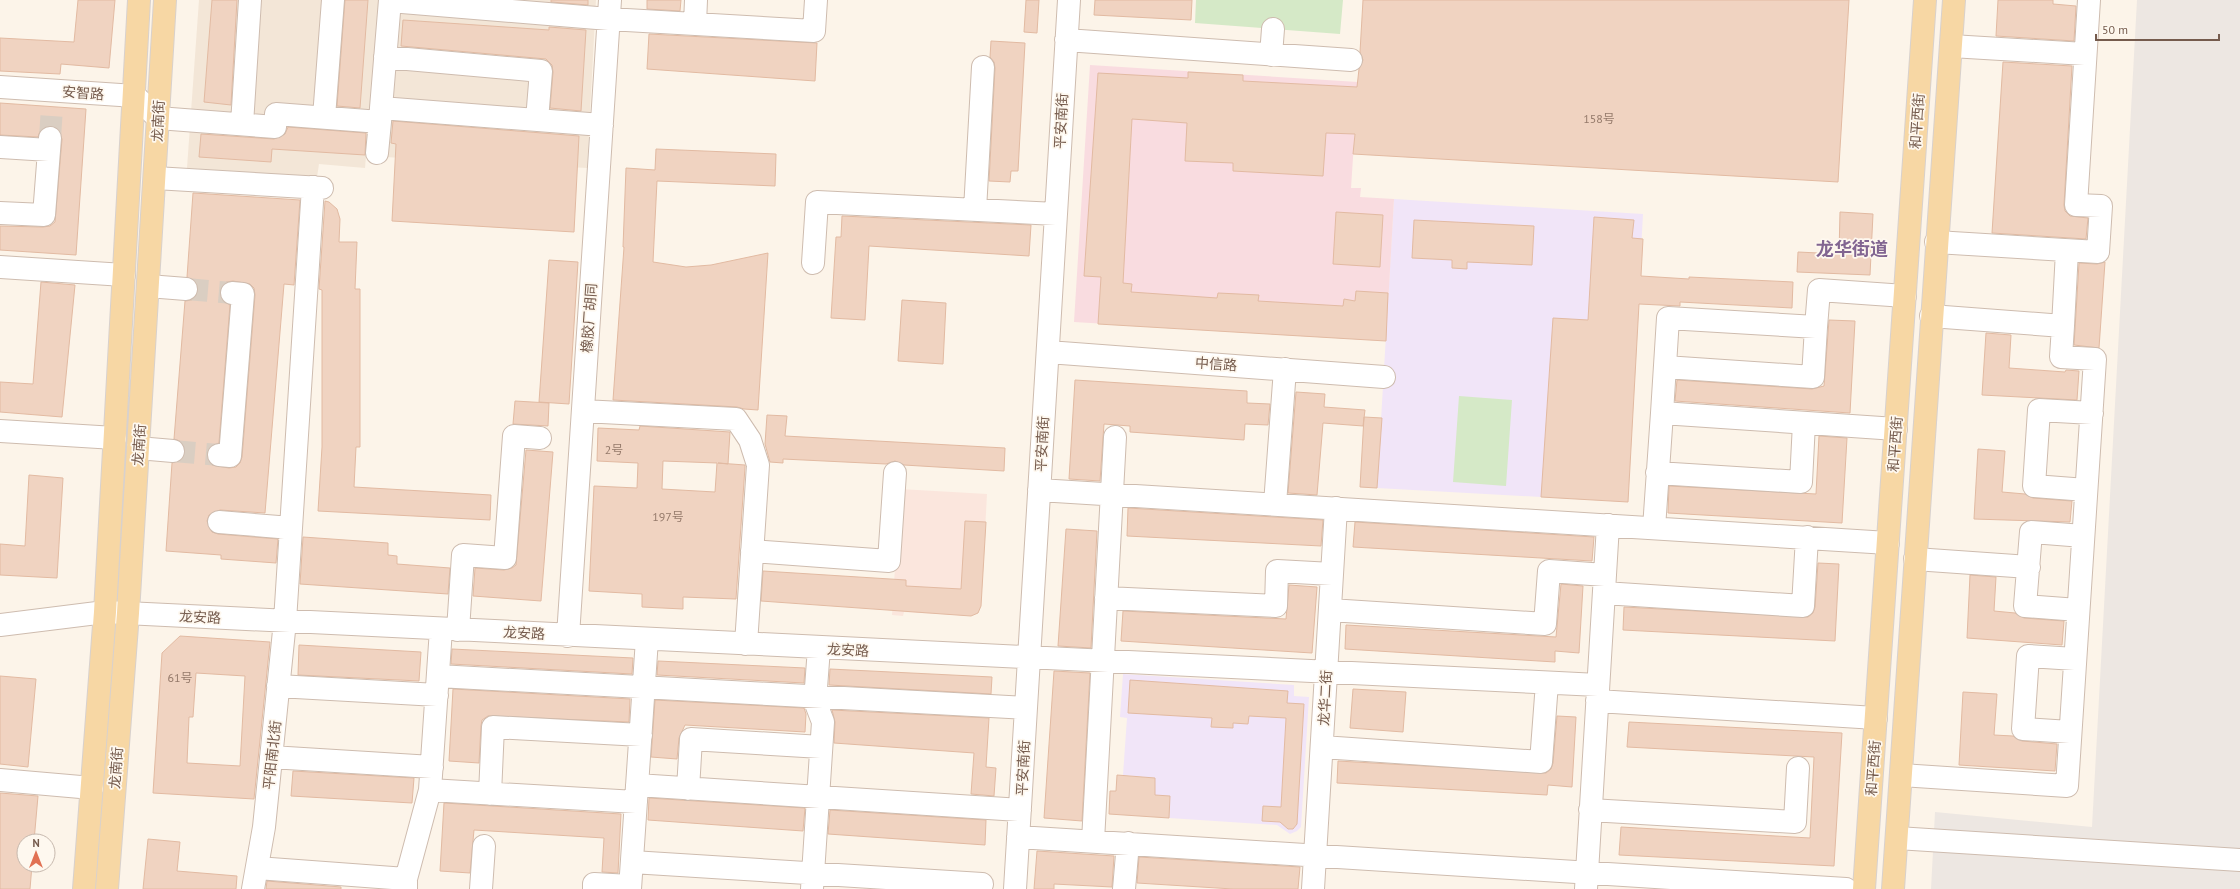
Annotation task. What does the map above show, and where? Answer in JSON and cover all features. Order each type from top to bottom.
[{"type":"main road","name":"龙南街","points":[[84,889],[105,612],[135,96],[139,0]]},
{"type":"main road","name":"龙南街","points":[[107,889],[128,613],[155,178],[164,0]]},
{"type":"main road","name":"和平西街","points":[[1864,889],[1925,0]]},
{"type":"main road","name":"和平西街","points":[[1894,889],[1931,316],[1954,0]]},
{"type":"street","points":[[242,124],[250,0]]},
{"type":"street","points":[[324,117],[333,0]]},
{"type":"street","points":[[377,152],[390,0],[609,10],[695,24],[814,31],[816,0]]},
{"type":"street","points":[[695,24],[696,0]]},
{"type":"street","name":"平安南街","points":[[1015,889],[1026,708],[1039,659],[1039,490],[1069,0]]},
{"type":"street","points":[[1936,242],[2098,252],[2101,206],[2076,205],[2089,0]]},
{"type":"street","name":"橡胶厂胡同","points":[[568,636],[609,10]]},
{"type":"street","points":[[1271,54],[1272,29]]},
{"type":"street","points":[[1066,40],[1350,60]]},
{"type":"street","points":[[1951,46],[2085,54]]},
{"type":"street","points":[[385,57],[541,71],[537,120]]},
{"type":"street","points":[[975,210],[984,67]]},
{"type":"street","name":"安智路","points":[[0,87],[52,99],[135,96]]},
{"type":"street","points":[[135,96],[158,118],[275,127],[276,114],[324,117],[380,115],[537,120],[602,125]]},
{"type":"street","points":[[0,147],[49,144],[44,215],[0,213]]},
{"type":"street","name":"平阳南北街","points":[[155,178],[317,187],[285,621],[264,827],[253,889]]},
{"type":"street","points":[[813,263],[816,202],[1056,214]]},
{"type":"street","points":[[1901,775],[2067,786],[2095,359],[2061,357],[2068,251]]},
{"type":"street","points":[[0,266],[124,275]]},
{"type":"street","points":[[148,286],[186,289]]},
{"type":"street","points":[[1664,367],[1813,376],[1819,290],[1905,296]]},
{"type":"street","points":[[219,454],[230,456],[243,294],[232,293]]},
{"type":"street","points":[[1931,316],[2063,326]]},
{"type":"street","points":[[1654,528],[1668,318],[1816,327]]},
{"type":"street","name":"中信路","points":[[1048,352],[1384,376]]},
{"type":"street","points":[[1275,504],[1285,369]]},
{"type":"street","points":[[2086,490],[2034,486],[2039,410],[2092,413]]},
{"type":"street","points":[[583,411],[736,419],[750,440],[758,465],[746,644]]},
{"type":"street","points":[[1662,413],[1896,429]]},
{"type":"street","points":[[1657,473],[1801,482],[1804,423]]},
{"type":"street","points":[[0,431],[115,438]]},
{"type":"street","points":[[257,868],[406,884],[430,790],[437,686],[450,629],[463,555],[505,558],[514,436],[540,438]]},
{"type":"street","points":[[1093,841],[1115,437]]},
{"type":"street","points":[[138,448],[174,451]]},
{"type":"street","points":[[752,552],[889,561],[894,473]]},
{"type":"street","points":[[1039,490],[1888,543]]},
{"type":"street","name":"龙华二街","points":[[1313,889],[1336,508]]},
{"type":"street","points":[[219,522],[291,528]]},
{"type":"street","points":[[1586,881],[1608,525]]},
{"type":"street","points":[[2078,610],[2025,606],[2031,532],[2084,536]]},
{"type":"street","points":[[1330,610],[1545,624],[1549,571],[1605,584],[1803,606],[1807,538]]},
{"type":"street","points":[[1915,559],[2029,566]]},
{"type":"street","points":[[1106,598],[1276,606],[1277,572],[1332,574]]},
{"type":"street","name":"龙安路","points":[[0,625],[105,612],[568,636],[1547,683],[1597,693],[1876,718]]},
{"type":"street","points":[[594,889],[594,884],[630,888],[647,639]]},
{"type":"street","points":[[812,881],[823,722],[815,697],[819,648]]},
{"type":"street","points":[[2070,732],[2023,729],[2028,656],[2075,659]]},
{"type":"street","points":[[1322,747],[1541,762],[1547,683]]},
{"type":"street","points":[[278,686],[644,688],[1026,708]]},
{"type":"street","points":[[490,794],[493,727],[641,736]]},
{"type":"street","points":[[688,789],[691,739],[821,747]]},
{"type":"street","points":[[271,757],[432,768]]},
{"type":"street","points":[[1590,810],[1795,822],[1798,768]]},
{"type":"street","points":[[0,780],[92,788]]},
{"type":"street","points":[[430,790],[490,794],[637,794],[688,789],[1020,810]]},
{"type":"street","points":[[1018,837],[1315,855],[1586,881],[1846,889]]},
{"type":"street","points":[[1897,838],[2240,860]]},
{"type":"street","points":[[1124,889],[1128,843]]},
{"type":"street","points":[[482,889],[484,846]]},
{"type":"street","points":[[632,862],[812,881],[982,884]]},
{"type":"shaded area","points":[[199,0],[596,0],[587,168],[366,156],[365,168],[319,164],[317,177],[187,168]]},
{"type":"shaded area","points":[[2137,0],[2240,0],[2240,889],[1931,889],[1935,812],[2092,827]]},
{"type":"shaded area","points":[[1090,65],[1358,82],[1351,188],[1361,188],[1360,197],[1394,199],[1386,341],[1074,322]]},
{"type":"shaded area","points":[[1394,199],[1643,214],[1640,268],[1541,497],[1377,488]]},
{"type":"shaded area","points":[[900,489],[987,494],[981,606],[971,616],[904,612],[903,616],[892,615]]},
{"type":"shaded area","points":[[1123,674],[1294,685],[1294,696],[1309,697],[1301,827],[1297,831],[1290,834],[1277,825],[1169,818],[1170,796],[1155,795],[1155,778],[1123,775],[1127,718],[1120,717]]},
{"type":"green space","points":[[1196,0],[1343,0],[1340,34],[1195,23]]},
{"type":"green space","points":[[1459,396],[1512,400],[1506,486],[1453,482]]},
{"type":"building","points":[[78,0],[115,0],[109,68],[61,64],[60,74],[0,71],[0,38],[74,42]]},
{"type":"building","points":[[212,0],[237,0],[231,105],[204,102]]},
{"type":"building","points":[[345,0],[368,0],[360,108],[337,106]]},
{"type":"building","points":[[551,0],[588,0],[588,5],[551,2]]},
{"type":"building","points":[[647,0],[681,0],[680,11],[647,9]]},
{"type":"building","points":[[1026,0],[1039,0],[1037,33],[1024,32]]},
{"type":"building","points":[[1095,0],[1192,0],[1191,20],[1094,15]]},
{"type":"building","points":[[1363,0],[1849,0],[1838,182],[1353,154],[1355,134],[1326,133],[1323,176],[1233,171],[1233,163],[1185,161],[1187,123],[1132,119],[1123,283],[1132,284],[1131,292],[1217,298],[1218,293],[1259,295],[1258,301],[1343,306],[1344,299],[1355,301],[1356,291],[1388,293],[1386,341],[1098,324],[1101,277],[1084,276],[1098,73],[1188,78],[1188,72],[1243,75],[1243,81],[1357,87],[1359,69],[1363,60],[1360,52]]},
{"type":"building","points":[[1998,0],[2053,0],[2053,4],[2076,6],[2074,41],[1996,36]]},
{"type":"building","points":[[403,20],[549,30],[549,27],[586,30],[581,111],[550,108],[553,72],[552,65],[546,59],[401,46]]},
{"type":"building","points":[[649,34],[817,43],[815,81],[647,69]]},
{"type":"building","points":[[991,41],[1025,43],[1018,171],[1011,171],[1010,182],[989,181],[995,68],[994,62],[990,57]]},
{"type":"building","points":[[2003,62],[2072,66],[2064,205],[2065,211],[2070,216],[2088,218],[2086,239],[1992,233]]},
{"type":"building","points":[[0,103],[86,109],[76,255],[0,250],[0,226],[43,227],[50,226],[55,222],[62,139],[57,128],[51,126],[40,131],[38,137],[0,135]]},
{"type":"building","points":[[393,121],[579,136],[574,232],[392,221],[396,144],[391,143]]},
{"type":"building","points":[[288,127],[366,133],[365,155],[272,149],[271,162],[199,157],[201,134],[274,139],[285,134]]},
{"type":"building","points":[[656,149],[776,154],[775,186],[657,181],[653,262],[686,267],[711,265],[768,253],[758,410],[737,407],[613,400],[624,247],[626,168],[655,170]]},
{"type":"building","points":[[193,193],[300,200],[294,285],[284,284],[265,513],[220,510],[209,515],[207,521],[212,532],[218,534],[278,539],[276,563],[221,559],[221,555],[166,551],[172,463],[183,458],[185,452],[180,441],[174,439],[185,301],[192,300],[198,290],[197,283],[187,277]],"holes":[[[233,281],[250,284],[254,288],[255,295],[242,457],[240,463],[236,467],[229,468],[212,465],[208,461],[207,454],[209,448],[219,443],[230,305],[221,299],[220,291],[226,282]]]},
{"type":"building","points":[[325,201],[329,202],[337,209],[340,219],[339,242],[357,242],[355,289],[360,289],[360,447],[356,447],[354,487],[491,495],[490,520],[318,511],[322,447],[322,290],[319,289]]},
{"type":"building","points":[[1336,212],[1383,215],[1380,267],[1333,264]]},
{"type":"building","points":[[1840,212],[1873,214],[1870,275],[1797,272],[1798,252],[1839,254]]},
{"type":"building","points":[[842,216],[1031,225],[1029,256],[869,246],[865,320],[831,318],[836,237],[841,237]]},
{"type":"building","points":[[1594,217],[1634,220],[1632,238],[1643,239],[1641,276],[1793,282],[1792,308],[1680,302],[1680,306],[1639,304],[1628,502],[1541,497],[1553,318],[1588,320]]},
{"type":"building","points":[[1414,220],[1534,226],[1532,265],[1467,262],[1467,269],[1452,268],[1452,260],[1412,258]]},
{"type":"building","points":[[549,260],[578,262],[569,404],[539,402]]},
{"type":"building","points":[[2105,262],[2099,348],[2074,345],[2079,263],[2097,264]]},
{"type":"building","points":[[41,282],[75,285],[62,417],[0,412],[0,382],[33,384]]},
{"type":"building","points":[[902,300],[946,303],[943,364],[898,361]]},
{"type":"building","points":[[1829,320],[1855,321],[1850,413],[1675,401],[1677,380],[1812,389],[1824,386]]},
{"type":"building","points":[[1986,333],[2011,335],[2009,368],[2065,372],[2066,370],[2079,371],[2077,400],[1982,395]]},
{"type":"building","points":[[1075,380],[1247,391],[1247,403],[1270,404],[1268,425],[1245,424],[1244,440],[1130,432],[1130,426],[1104,424],[1100,481],[1069,479]]},
{"type":"building","points":[[1296,392],[1325,394],[1324,407],[1365,410],[1363,426],[1323,423],[1317,495],[1288,493]]},
{"type":"building","points":[[515,401],[549,403],[548,426],[513,424]]},
{"type":"building","points":[[767,415],[787,416],[785,436],[1005,448],[1004,471],[904,465],[895,461],[886,464],[783,459],[783,463],[770,462],[765,444]]},
{"type":"building","points":[[1364,417],[1382,418],[1377,488],[1360,487]]},
{"type":"building","points":[[640,426],[730,432],[728,464],[745,465],[736,599],[683,597],[683,609],[642,607],[642,594],[589,591],[594,486],[637,488],[638,463],[597,461],[598,428],[639,430]],"holes":[[[663,461],[717,463],[715,492],[662,489]]]},
{"type":"building","points":[[1819,436],[1847,438],[1842,523],[1668,513],[1669,486],[1816,494]]},
{"type":"building","points":[[1978,449],[2005,451],[2002,492],[2025,494],[2033,498],[2072,501],[2070,522],[1974,519]]},
{"type":"building","points":[[526,450],[553,452],[541,601],[473,596],[475,568],[504,570],[512,568],[516,565]]},
{"type":"building","points":[[29,475],[63,478],[57,578],[0,575],[0,544],[25,546]]},
{"type":"building","points":[[1128,508],[1323,520],[1321,546],[1127,536]]},
{"type":"building","points":[[965,521],[986,522],[981,606],[978,613],[971,616],[761,601],[763,571],[906,580],[906,586],[961,589]]},
{"type":"building","points":[[1355,522],[1594,537],[1592,561],[1353,547]]},
{"type":"building","points":[[1066,529],[1097,531],[1091,648],[1058,646]]},
{"type":"building","points":[[303,537],[388,543],[388,555],[397,556],[397,564],[450,568],[448,594],[300,584]]},
{"type":"building","points":[[1818,563],[1839,564],[1835,641],[1623,630],[1624,607],[1808,617],[1813,613],[1815,607]]},
{"type":"building","points":[[1970,575],[1996,577],[1994,611],[2015,613],[2024,618],[2064,621],[2062,645],[1967,638]]},
{"type":"building","points":[[1561,584],[1583,586],[1579,653],[1555,651],[1555,662],[1345,649],[1346,625],[1556,637]]},
{"type":"building","points":[[1289,585],[1317,587],[1312,653],[1121,641],[1123,611],[1286,619]]},
{"type":"building","points":[[180,636],[270,642],[254,799],[153,793],[162,653]],"holes":[[[196,673],[245,676],[240,766],[187,763],[189,717],[193,717]]]},
{"type":"building","points":[[299,645],[421,652],[419,681],[298,675]]},
{"type":"building","points":[[452,649],[633,658],[632,674],[451,664]]},
{"type":"building","points":[[658,661],[805,668],[804,683],[657,675]]},
{"type":"building","points":[[830,669],[992,677],[991,694],[829,685]]},
{"type":"building","points":[[1054,671],[1090,673],[1082,821],[1044,818]]},
{"type":"building","points":[[0,676],[36,679],[28,767],[0,764]]},
{"type":"building","points":[[1130,680],[1288,691],[1287,703],[1304,704],[1297,824],[1293,829],[1288,829],[1280,822],[1262,821],[1263,806],[1281,807],[1286,718],[1249,716],[1248,724],[1233,723],[1233,728],[1211,727],[1212,718],[1128,713]]},
{"type":"building","points":[[453,689],[630,699],[629,722],[488,716],[482,720],[479,763],[449,761]]},
{"type":"building","points":[[1353,689],[1406,692],[1403,732],[1350,728]]},
{"type":"building","points":[[1963,692],[1997,694],[1994,735],[2013,736],[2022,741],[2057,744],[2055,771],[1959,765]]},
{"type":"building","points":[[655,700],[804,708],[806,714],[805,732],[685,725],[679,738],[677,759],[651,757]]},
{"type":"building","points":[[832,710],[989,718],[986,767],[996,768],[994,796],[971,794],[974,753],[834,743],[835,722]]},
{"type":"building","points":[[1557,716],[1576,717],[1572,787],[1548,785],[1547,795],[1337,783],[1338,761],[1546,773],[1551,769],[1553,763]]},
{"type":"building","points":[[1629,722],[1842,733],[1834,866],[1619,855],[1621,827],[1810,838],[1814,757],[1627,747]]},
{"type":"building","points":[[293,771],[414,778],[412,803],[291,796]]},
{"type":"building","points":[[1117,775],[1155,778],[1155,795],[1170,796],[1169,818],[1109,814],[1110,791],[1116,791]]},
{"type":"building","points":[[0,793],[38,796],[35,833],[16,833],[16,873],[31,873],[30,889],[0,889]]},
{"type":"building","points":[[649,798],[805,808],[803,831],[648,820]]},
{"type":"building","points":[[444,803],[621,814],[618,873],[602,872],[604,838],[474,830],[470,873],[440,871]]},
{"type":"building","points":[[830,810],[986,820],[985,845],[828,834]]},
{"type":"building","points":[[148,839],[180,842],[177,871],[237,876],[236,889],[143,889]]},
{"type":"building","points":[[1037,851],[1114,856],[1112,887],[1054,884],[1054,889],[1034,889]]},
{"type":"building","points":[[1139,857],[1300,867],[1298,889],[1233,889],[1137,883]]},
{"type":"building","points":[[267,881],[341,887],[341,889],[266,889]]},
{"type":"tunnel","points":[[50,138],[52,107]]},
{"type":"tunnel","points":[[186,289],[232,293]]},
{"type":"tunnel","points":[[173,451],[219,455]]},
{"type":"district","name":"龙华街道","points":[[1852,248]]}]
